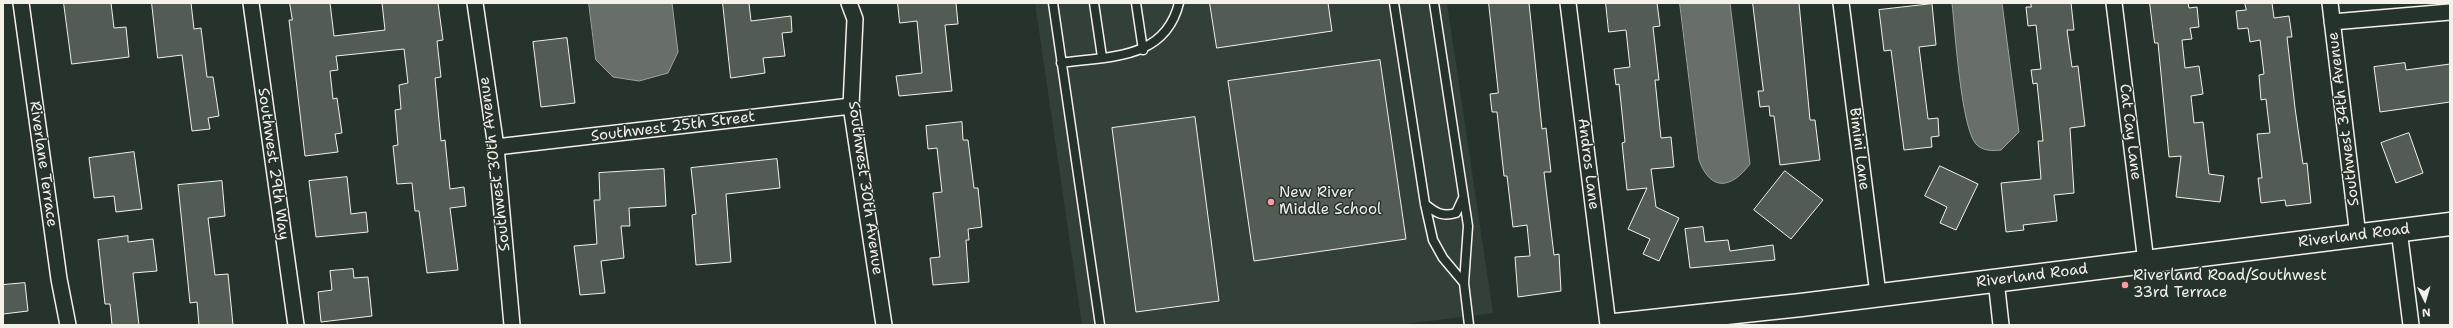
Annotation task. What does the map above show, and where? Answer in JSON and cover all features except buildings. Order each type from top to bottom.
[{"type":"street","name":"Riverlane Terrace","points":[[21,3],[59,279],[68,325]]},
{"type":"street","name":"Southwest 29th Way","points":[[251,3],[296,325]]},
{"type":"street","name":"Southwest 30th Avenue","points":[[475,3],[496,147],[512,325]]},
{"type":"street","name":"Southwest 30th Avenue","points":[[849,3],[855,19],[851,106],[884,325]]},
{"type":"street","name":"Andros Lane","points":[[1568,3],[1608,325]]},
{"type":"street","name":"Bimini Lane","points":[[1841,3],[1878,294]]},
{"type":"street","name":"Cat Cay Lane","points":[[2114,3],[2146,262]]},
{"type":"street","name":"Southwest 34th Avenue","points":[[2330,3],[2358,236]]},
{"type":"street","points":[[2332,22],[2450,12]]},
{"type":"street","name":"Southwest 25th Street","points":[[496,147],[851,106]]},
{"type":"street","name":"Riverland Road","points":[[1615,325],[2146,262],[2450,224]]},
{"type":"street","points":[[2399,230],[2411,325]]},
{"type":"street","points":[[1996,280],[2001,325]]},
{"type":"lane","points":[[1052,3],[1100,325]]},
{"type":"lane","points":[[1094,3],[1102,58]]},
{"type":"lane","points":[[1136,3],[1143,50]]},
{"type":"lane","points":[[1062,63],[1102,58],[1143,50],[1164,35],[1179,3]]},
{"type":"lane","points":[[1394,3],[1425,204],[1433,240],[1443,258],[1464,283]]},
{"type":"lane","points":[[1434,3],[1468,226],[1464,283],[1469,325]]},
{"type":"lane","points":[[1425,204],[1436,214],[1447,216],[1456,213],[1463,198]]},
{"type":"shaded area","points":[[589,3],[672,3],[678,52],[668,73],[639,81],[613,77],[596,60]]},
{"type":"shaded area","name":"New River Middle School","points":[[1035,3],[1447,3],[1493,313],[1398,325],[1082,325]]},
{"type":"shaded area","points":[[1680,3],[1730,3],[1750,164],[1736,178],[1729,182],[1716,182],[1710,178],[1704,171],[1699,160]]},
{"type":"shaded area","points":[[1952,3],[2002,3],[2019,132],[2001,150],[1984,149],[1978,146],[1971,134],[1966,119],[1957,55]]},
{"type":"place","name":"New River Middle School","points":[[1271,202]]},
{"type":"place","name":"Riverland Road/Southwest 33rd Terrace","points":[[2125,285]]}]
